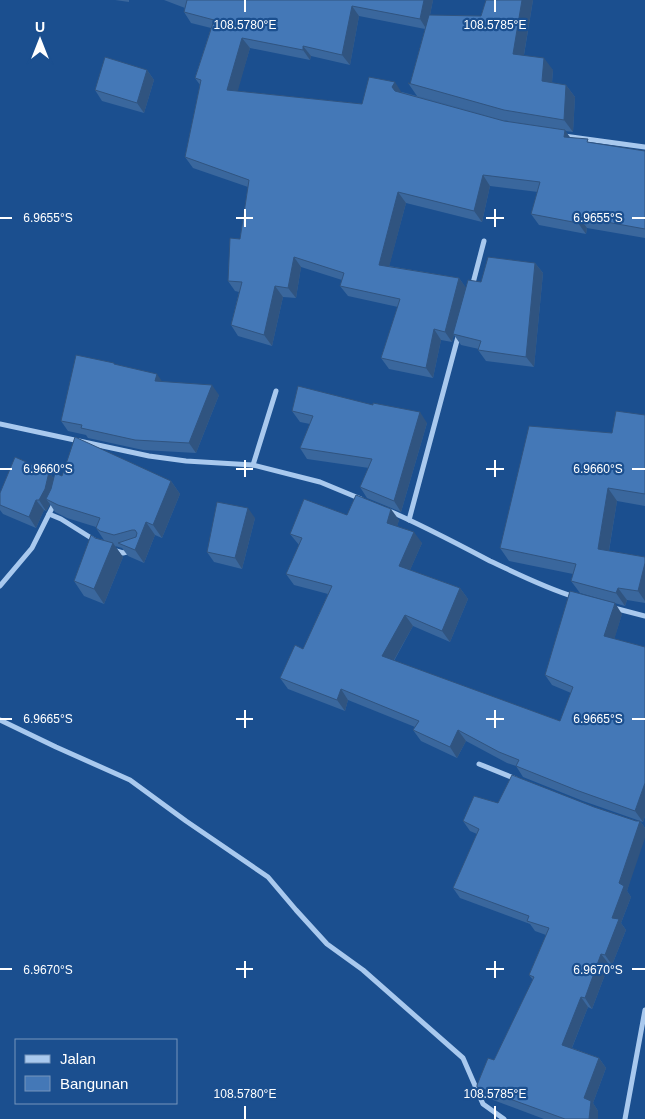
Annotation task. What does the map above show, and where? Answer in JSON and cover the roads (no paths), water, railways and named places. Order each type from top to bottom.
[{"type":"street","points":[[562,136],[645,148]]},
{"type":"street","points":[[471,289],[484,241]]},
{"type":"street","points":[[409,520],[461,328]]},
{"type":"street","points":[[252,465],[276,391]]},
{"type":"street","points":[[0,424],[149,456],[252,465],[320,482],[364,501]]},
{"type":"street","points":[[75,450],[78,441]]},
{"type":"street","points":[[0,586],[32,548],[56,501],[58,493]]},
{"type":"street","points":[[382,508],[523,577],[579,598]]},
{"type":"street","points":[[49,514],[61,519],[99,543]]},
{"type":"street","points":[[107,548],[123,553],[133,550]]},
{"type":"street","points":[[605,605],[645,616]]},
{"type":"street","points":[[0,720],[130,780],[268,877],[327,944],[363,970],[463,1058],[483,1104],[504,1119]]},
{"type":"street","points":[[479,764],[521,780]]},
{"type":"street","points":[[625,1119],[645,1010]]}]
